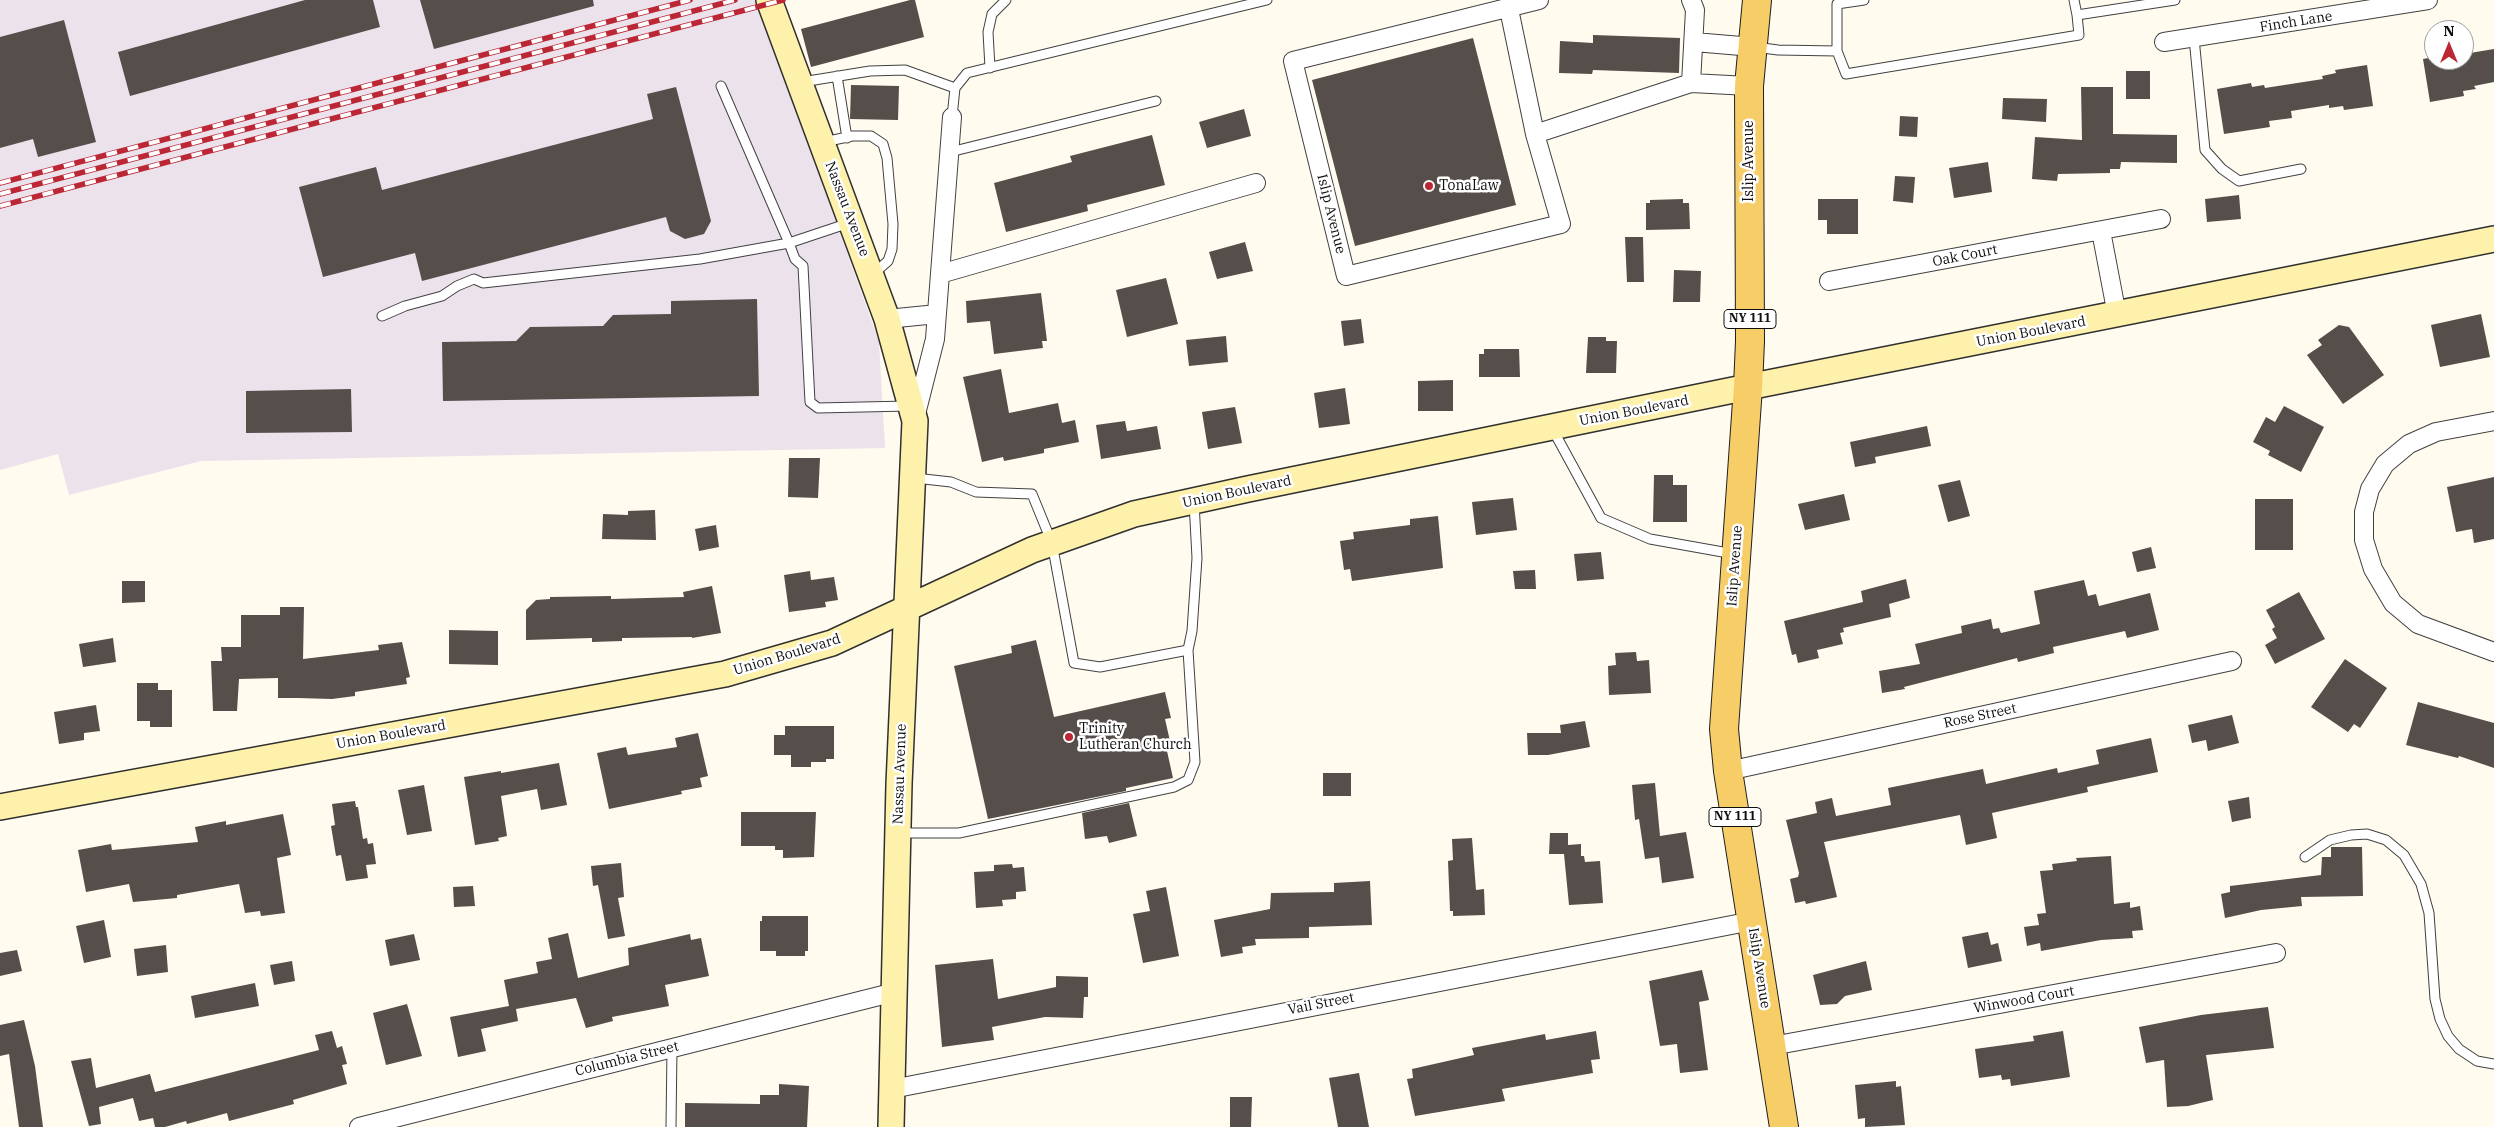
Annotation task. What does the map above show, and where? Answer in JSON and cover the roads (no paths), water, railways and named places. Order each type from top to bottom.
[{"type":"main road","name":"Nassau Avenue","points":[[769,0],[887,319],[913,414],[898,833],[891,1127]]},
{"type":"main road","name":"Islip Avenue","points":[[1757,0],[1749,86],[1750,341],[1748,388],[1724,729],[1728,771],[1784,1127]]},
{"type":"main road","name":"Union Boulevard","points":[[0,807],[725,674],[832,644],[905,608],[949,591],[1032,550],[1134,514],[1551,427],[2494,239]]},
{"type":"street","points":[[1539,0],[1509,9],[1535,134],[1691,83],[1749,86]]},
{"type":"street","points":[[1691,0],[1695,10],[1691,83]]},
{"type":"street","name":"Finch Lane","points":[[2164,42],[2374,5],[2428,0]]},
{"type":"street","name":"Islip Avenue","points":[[1509,9],[1293,61],[1346,276],[1561,224],[1535,134]]},
{"type":"street","points":[[1694,42],[1753,47]]},
{"type":"street","name":"Nassau Avenue","points":[[913,414],[935,339],[952,117]]},
{"type":"street","points":[[940,274],[1256,183]]},
{"type":"street","name":"Oak Court","points":[[1829,281],[2161,219]]},
{"type":"street","points":[[2102,231],[2117,315]]},
{"type":"street","points":[[887,319],[937,314]]},
{"type":"street","points":[[2494,421],[2436,432],[2409,444],[2385,464],[2370,488],[2364,512],[2364,540],[2373,569],[2393,603],[2418,624],[2494,652]]},
{"type":"street","name":"Rose Street","points":[[1728,771],[2232,661]]},
{"type":"street","name":"Vail Street","points":[[892,1089],[1752,921]]},
{"type":"street","name":"Winwood Court","points":[[1772,1046],[2276,953]]},
{"type":"street","name":"Columbia Street","points":[[359,1127],[895,992]]},
{"type":"lane","points":[[990,68],[988,32],[992,14],[1006,0]]},
{"type":"lane","points":[[952,117],[955,88],[967,73],[1267,0]]},
{"type":"lane","points":[[1864,0],[1836,2],[1837,51],[1846,74],[2079,34],[2074,0]]},
{"type":"lane","points":[[2077,15],[2175,0]]},
{"type":"lane","points":[[2194,38],[2205,150],[2222,170],[2239,181],[2301,169]]},
{"type":"lane","points":[[1753,47],[1778,50],[1837,51]]},
{"type":"lane","points":[[800,83],[870,71],[905,70],[955,88]]},
{"type":"lane","points":[[838,76],[846,138]]},
{"type":"lane","points":[[721,86],[795,259],[803,266],[810,402],[818,408],[913,414]]},
{"type":"lane","points":[[950,152],[1156,101]]},
{"type":"lane","points":[[822,142],[870,136],[883,144],[887,158],[893,224],[892,249],[888,261],[871,275]]},
{"type":"lane","points":[[382,316],[405,306],[442,296],[457,286],[474,279],[483,283],[700,259],[789,242],[852,222]]},
{"type":"lane","points":[[1551,427],[1601,518],[1650,539],[1736,554]]},
{"type":"lane","points":[[912,477],[951,482],[976,492],[1032,494],[1052,543],[1074,663],[1100,667],[1188,650]]},
{"type":"lane","points":[[898,833],[959,833],[1174,787],[1188,780],[1195,762],[1188,650],[1192,631],[1197,558],[1194,501]]},
{"type":"lane","points":[[2305,857],[2330,840],[2367,834],[2386,840],[2404,855],[2421,884],[2429,913],[2435,999],[2440,1019],[2448,1036],[2458,1049],[2477,1061],[2494,1064]]},
{"type":"lane","points":[[671,1127],[672,1048]]},
{"type":"railway","points":[[0,183],[690,0]]},
{"type":"railway","points":[[0,194],[735,0]]},
{"type":"railway","points":[[0,206],[783,0]]},
{"type":"place","name":"TonaLaw","points":[[1429,186]]},
{"type":"place","name":"Trinity Lutheran Church","points":[[1069,737]]}]
